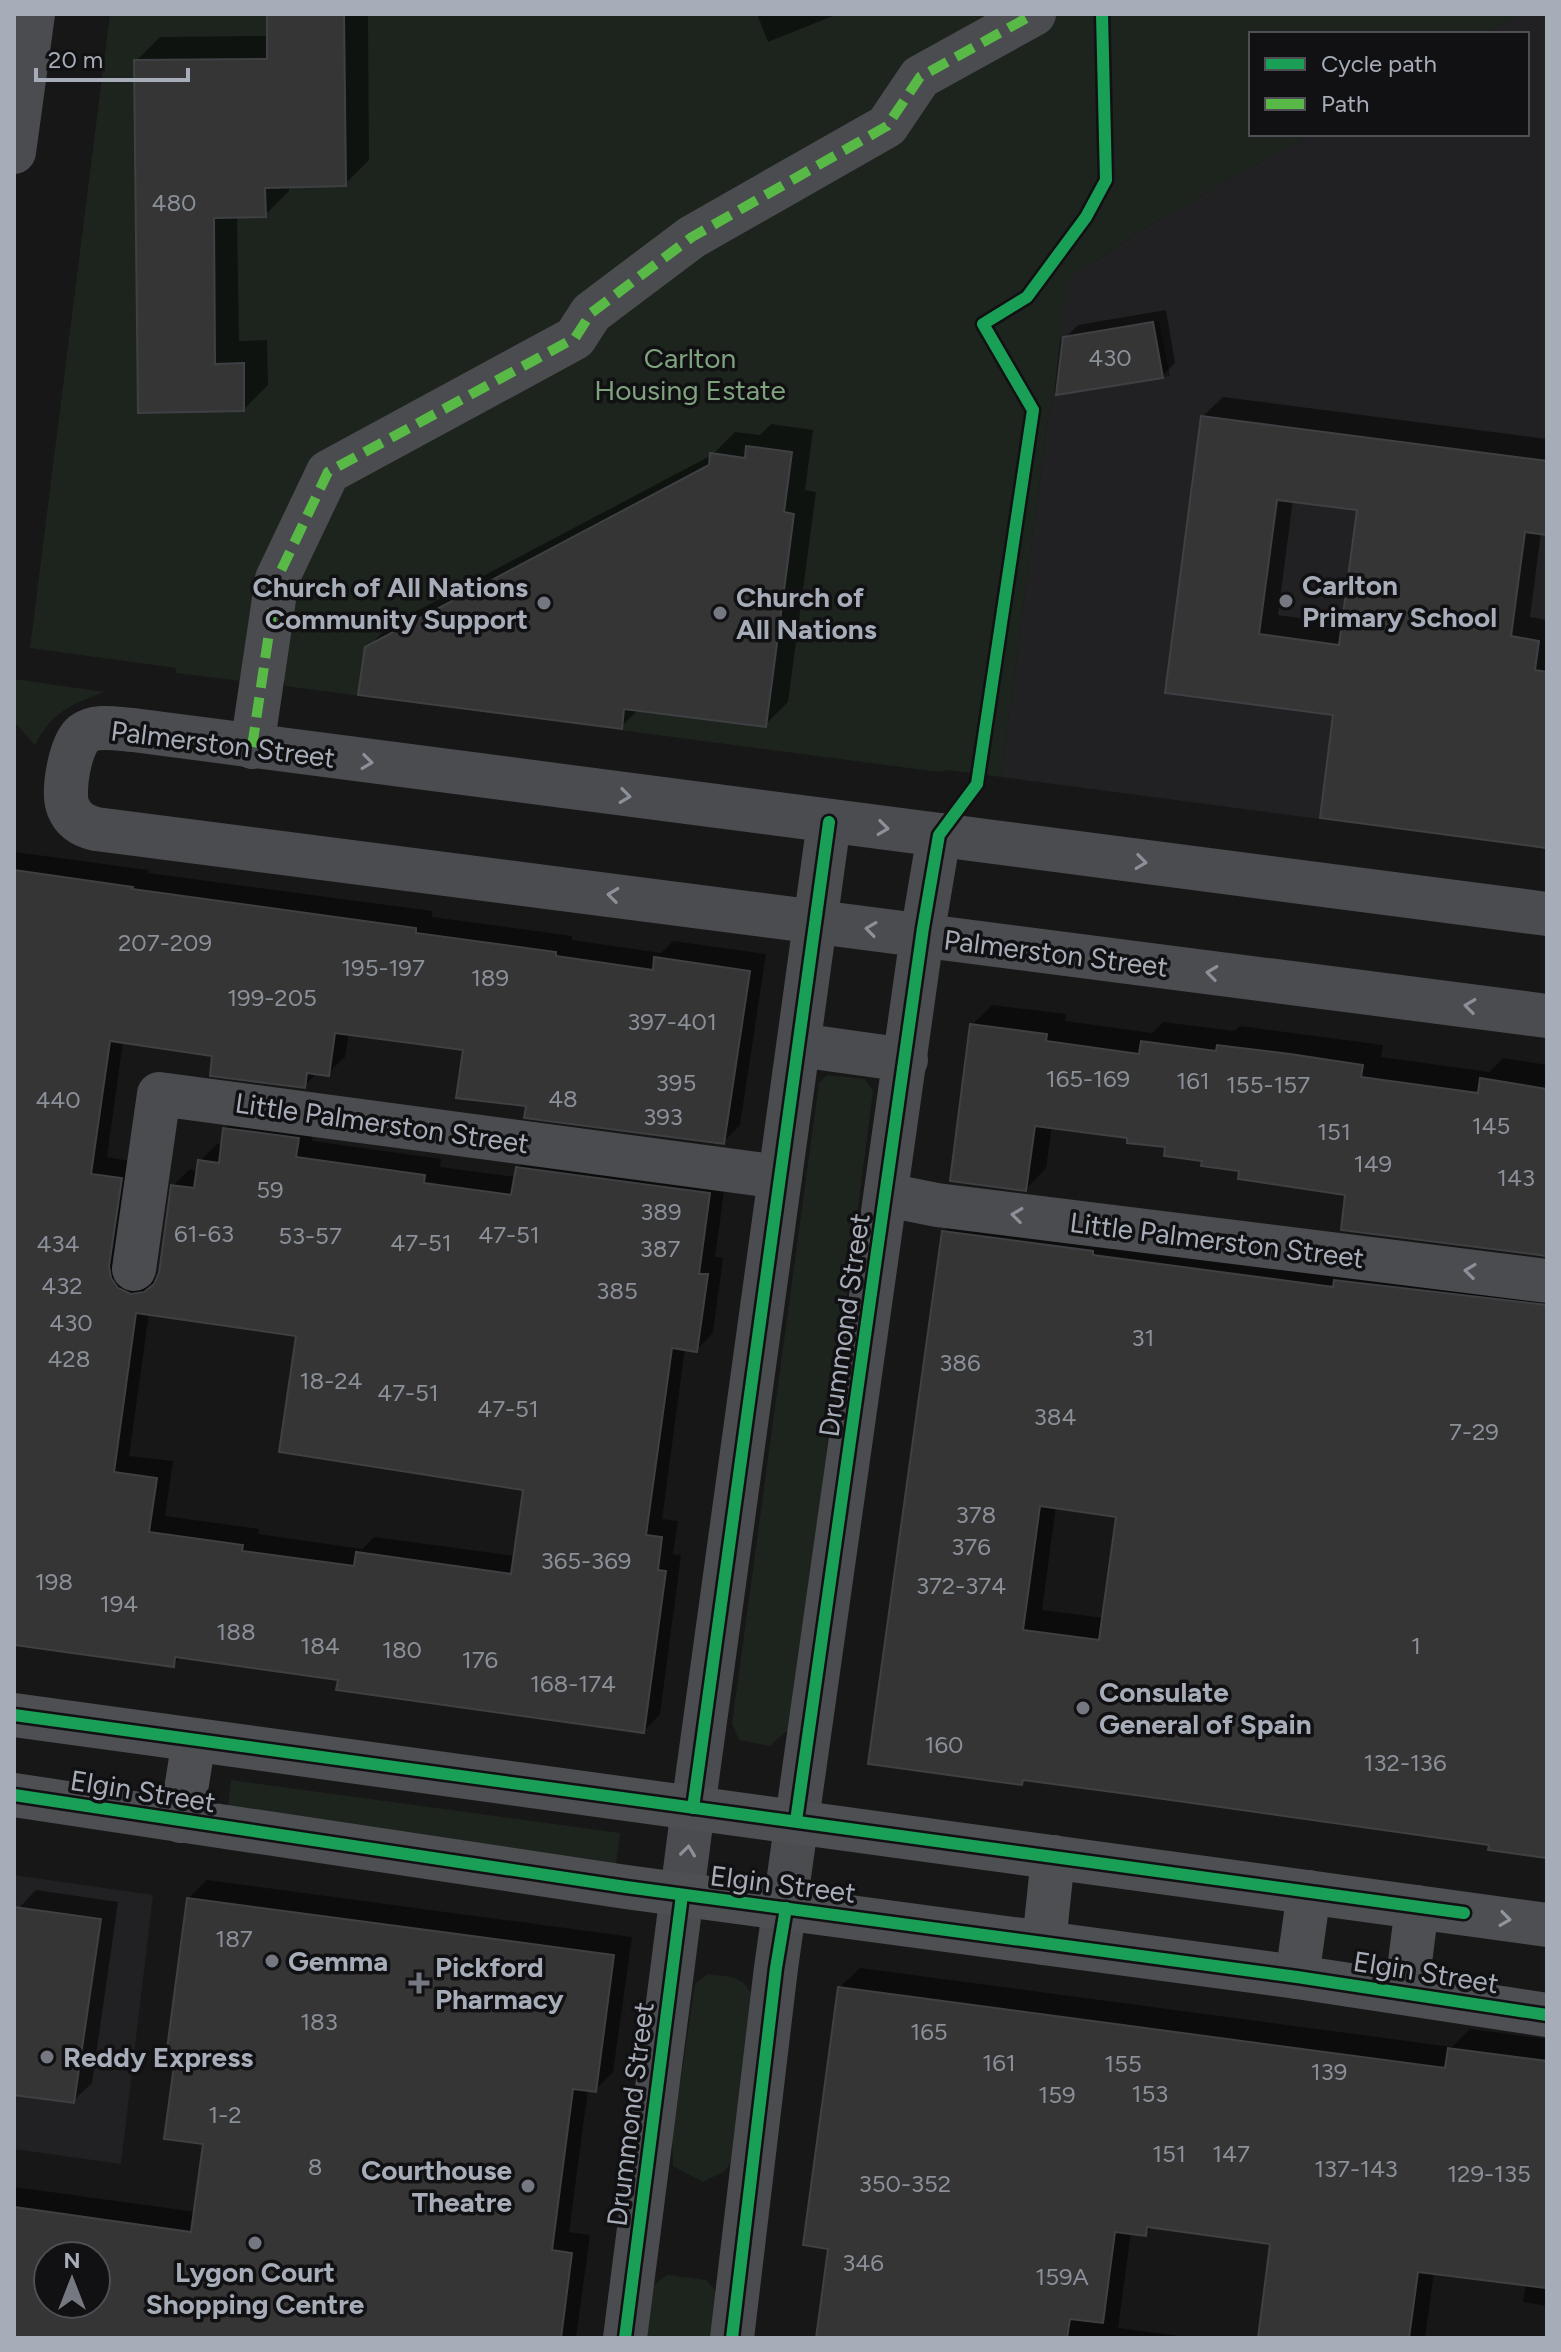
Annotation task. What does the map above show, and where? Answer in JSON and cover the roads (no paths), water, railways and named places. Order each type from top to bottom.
[{"type":"main road","name":"Elgin Street","points":[[14,1715],[1547,1925]]},
{"type":"main road","points":[[181,1821],[194,1740]]},
{"type":"main road","name":"Elgin Street","points":[[14,1795],[682,1895],[1297,1977],[1547,2015]]},
{"type":"main road","points":[[1044,1943],[1053,1857]]},
{"type":"main road","points":[[1297,1977],[1309,1892]]},
{"type":"main road","points":[[1406,1993],[1417,1907]]},
{"type":"street","points":[[14,152],[33,14]]},
{"type":"street","points":[[252,747],[277,579],[328,472],[575,338],[591,313],[692,237],[887,126],[920,77],[1034,14]]},
{"type":"street","name":"Palmerston Street","points":[[1547,914],[133,730],[94,729],[83,735],[72,752],[66,798],[74,818],[84,826],[96,829],[1547,1016]]},
{"type":"street","name":"Drummond Street","points":[[625,2338],[693,1808],[829,822]]},
{"type":"street","name":"Drummond Street","points":[[732,2338],[796,1821],[939,835]]},
{"type":"street","points":[[799,1045],[906,1060]]},
{"type":"street","name":"Little Palmerston Street","points":[[134,1269],[159,1094],[780,1177]]},
{"type":"street","name":"Little Palmerston Street","points":[[887,1195],[937,1205],[1547,1281]]},
{"type":"place","name":"Carlton Primary School","points":[[1286,601]]},
{"type":"place","name":"Church of All Nations Community Support","points":[[544,603]]},
{"type":"place","name":"Church of All Nations","points":[[720,613]]},
{"type":"place","name":"Consulate General of Spain","points":[[1083,1708]]},
{"type":"place","name":"Gemma","points":[[272,1961]]},
{"type":"place","name":"Pickford Pharmacy","points":[[419,1983]]},
{"type":"place","name":"Reddy Express","points":[[47,2057]]},
{"type":"place","name":"Courthouse Theatre","points":[[528,2186]]},
{"type":"place","name":"Lygon Court Shopping Centre","points":[[255,2243]]},
{"type":"park label","name":"Carlton Housing Estate","points":[[690,374]]}]
